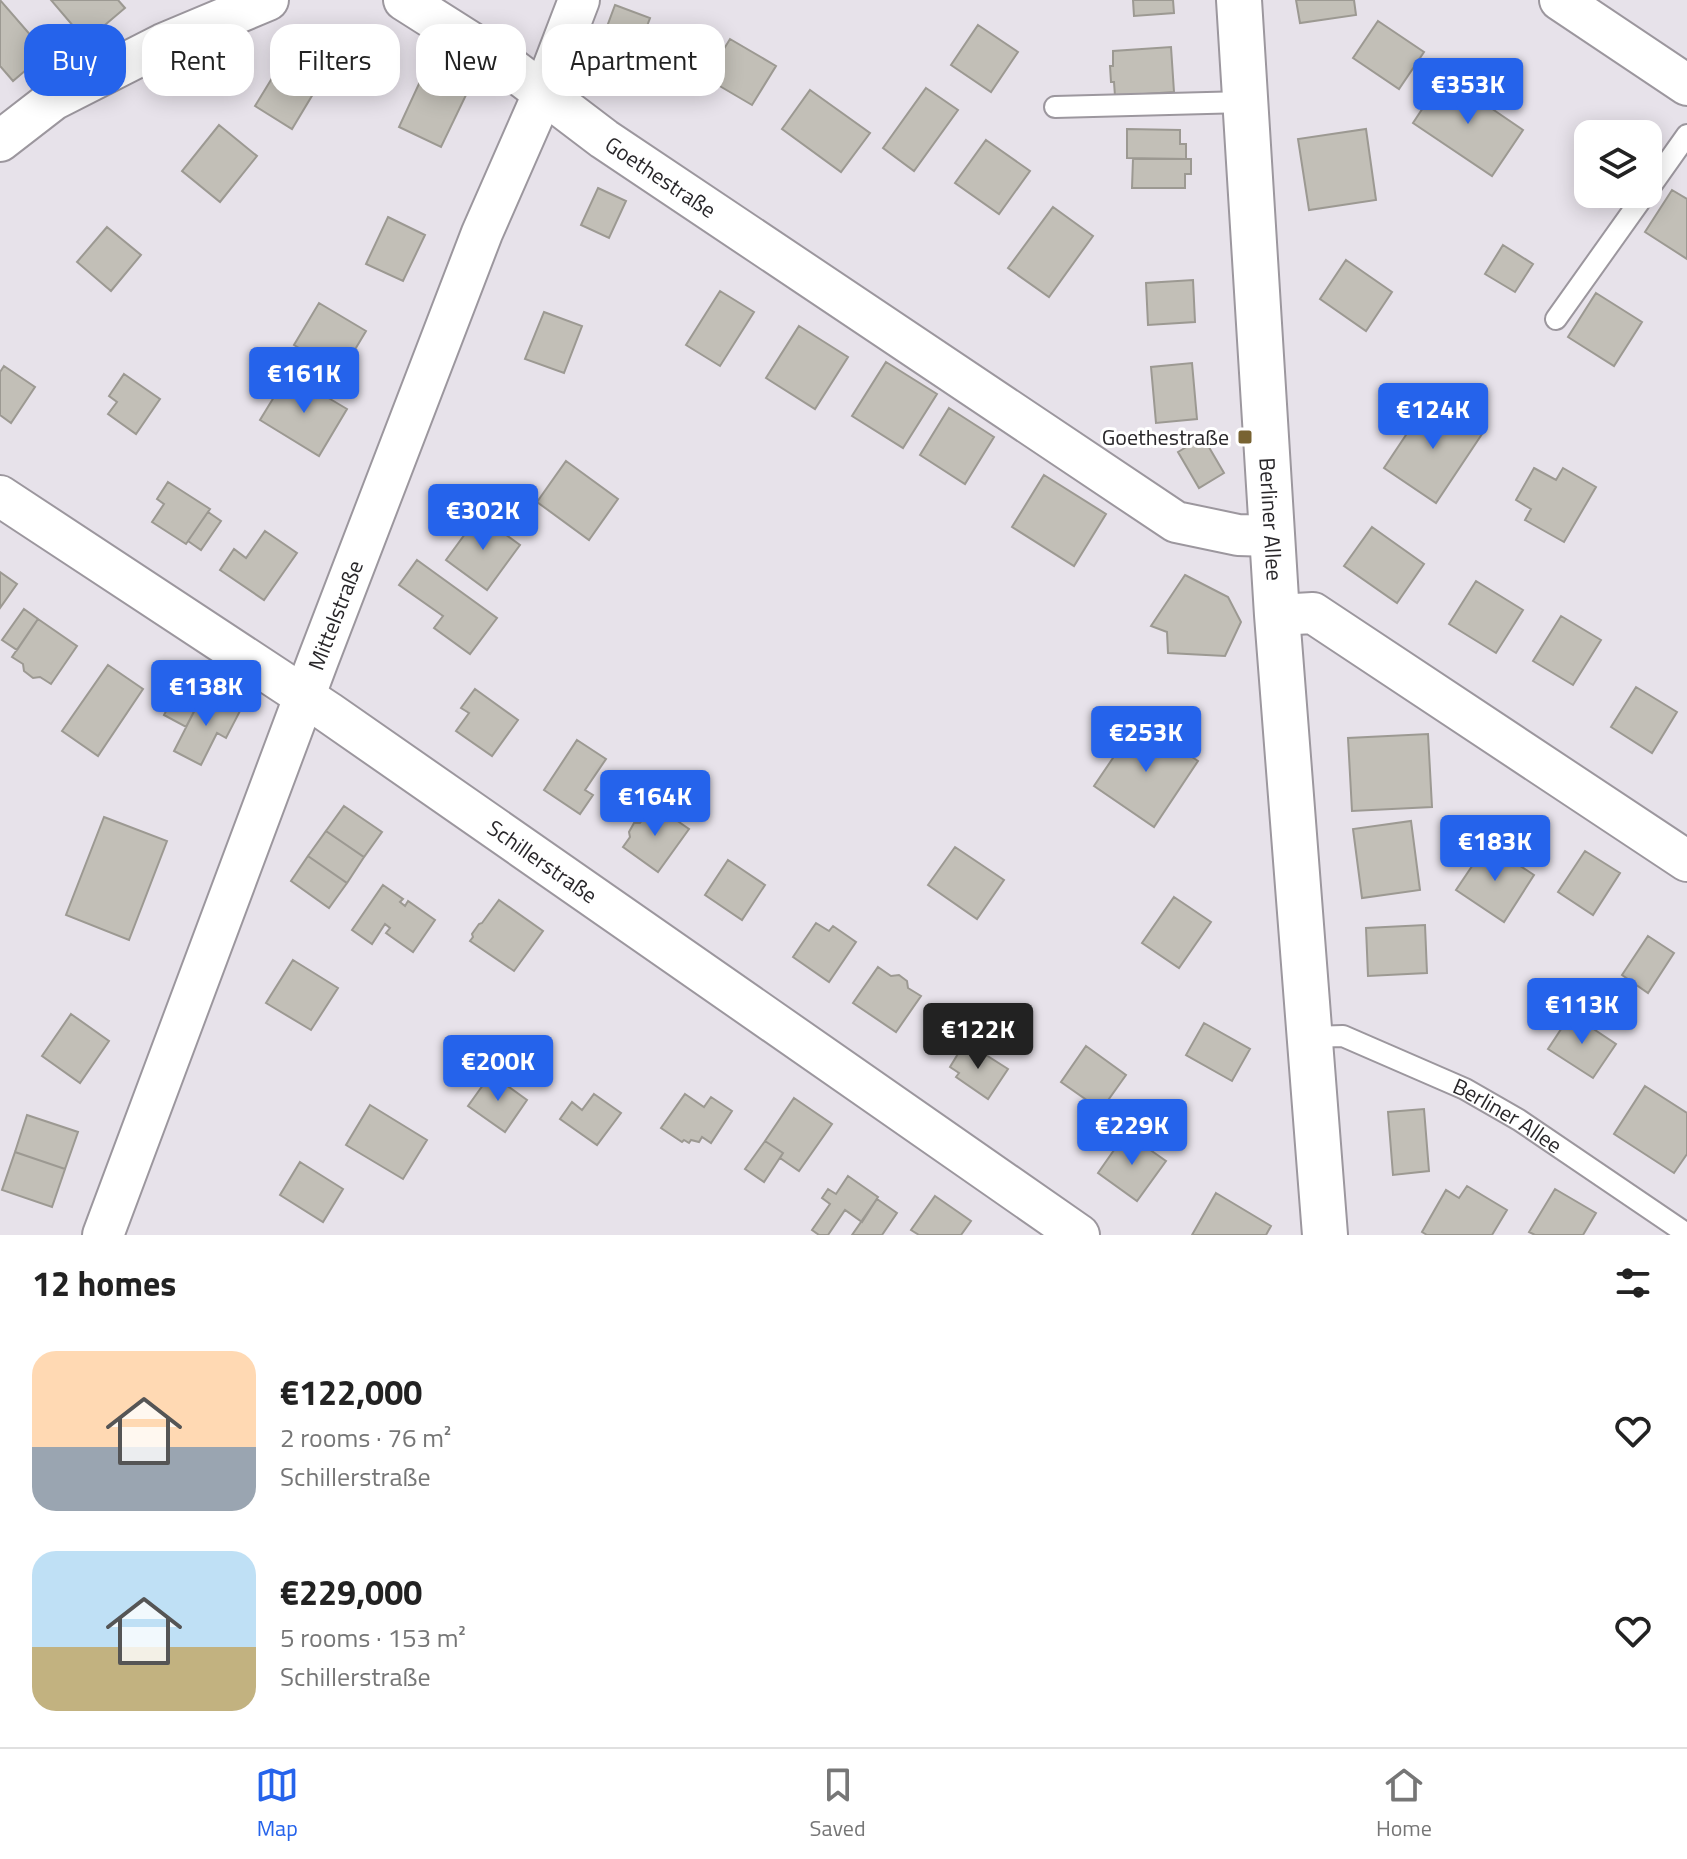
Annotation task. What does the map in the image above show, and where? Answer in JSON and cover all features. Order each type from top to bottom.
[{"type":"street","points":[[0,141],[53,100],[163,44],[268,0]]},
{"type":"street","name":"Goethestraße","points":[[404,0],[508,66],[542,93]]},
{"type":"street","name":"Mittelstraße","points":[[570,24],[579,0]]},
{"type":"street","name":"Berliner Allee","points":[[1239,0],[1277,615],[1325,1235]]},
{"type":"street","points":[[1560,0],[1687,85]]},
{"type":"street","name":"Mittelstraße","points":[[103,1235],[482,233],[542,96]]},
{"type":"street","name":"Goethestraße","points":[[546,96],[617,148],[1176,522],[1238,535],[1272,536]]},
{"type":"street","name":"Schillerstraße","points":[[0,496],[304,697],[1079,1235]]},
{"type":"street","points":[[1277,615],[1313,613],[1687,861]]},
{"type":"lane","points":[[1055,107],[1245,102]]},
{"type":"lane","points":[[1662,170],[1687,135]]},
{"type":"lane","points":[[1556,319],[1635,208]]},
{"type":"lane","name":"Berliner Allee","points":[[1310,1037],[1343,1036],[1465,1089],[1519,1120],[1687,1234]]},
{"type":"building","points":[[0,0],[24,28],[24,72],[13,81],[0,66]]},
{"type":"building","points":[[51,0],[118,0],[125,8],[106,24],[71,24]]},
{"type":"building","points":[[1133,0],[1173,0],[1174,13],[1134,16]]},
{"type":"building","points":[[1296,0],[1354,0],[1356,15],[1300,23]]},
{"type":"building","points":[[615,5],[650,18],[648,24],[608,24]]},
{"type":"building","points":[[1378,21],[1424,52],[1399,89],[1353,58]]},
{"type":"building","points":[[978,25],[1018,52],[991,92],[951,65]]},
{"type":"building","points":[[730,39],[776,66],[752,105],[725,89],[725,47]]},
{"type":"building","points":[[1171,47],[1174,92],[1115,96],[1110,66],[1113,66],[1113,51]]},
{"type":"building","points":[[1444,76],[1523,130],[1492,176],[1413,123]]},
{"type":"building","points":[[270,81],[270,96],[312,96],[292,129],[255,106]]},
{"type":"building","points":[[926,88],[958,110],[914,171],[883,148]]},
{"type":"building","points":[[416,90],[416,96],[466,96],[441,147],[399,127]]},
{"type":"building","points":[[810,90],[870,133],[841,172],[782,129]]},
{"type":"building","points":[[219,125],[257,156],[220,202],[182,171]]},
{"type":"building","points":[[1127,129],[1180,130],[1180,144],[1186,144],[1186,159],[1127,158]]},
{"type":"building","points":[[1366,129],[1376,200],[1309,210],[1298,139]]},
{"type":"building","points":[[986,140],[1030,171],[999,214],[955,183]]},
{"type":"building","points":[[1133,159],[1191,159],[1191,174],[1185,174],[1185,188],[1132,188]]},
{"type":"building","points":[[598,188],[626,201],[609,238],[581,225]]},
{"type":"building","points":[[1672,190],[1687,199],[1687,259],[1645,232]]},
{"type":"building","points":[[1053,207],[1093,236],[1049,297],[1008,268]]},
{"type":"building","points":[[388,217],[425,235],[403,281],[366,264]]},
{"type":"building","points":[[107,227],[141,255],[111,291],[77,262]]},
{"type":"building","points":[[1503,245],[1533,264],[1515,292],[1485,274]]},
{"type":"building","points":[[1346,260],[1392,292],[1366,331],[1320,299]]},
{"type":"building","points":[[1193,280],[1195,322],[1148,325],[1146,283]]},
{"type":"building","points":[[720,291],[754,312],[720,366],[686,345]]},
{"type":"building","points":[[1596,293],[1642,322],[1614,366],[1568,337]]},
{"type":"building","points":[[319,303],[366,331],[341,373],[294,345]]},
{"type":"building","points":[[544,312],[582,326],[564,373],[525,359]]},
{"type":"building","points":[[799,326],[848,357],[815,409],[766,378]]},
{"type":"building","points":[[886,362],[937,394],[903,448],[852,416]]},
{"type":"building","points":[[1192,363],[1197,419],[1156,423],[1151,367]]},
{"type":"building","points":[[4,366],[35,387],[11,423],[0,415],[0,372]]},
{"type":"building","points":[[124,374],[160,399],[136,434],[108,414],[117,402],[109,396]]},
{"type":"building","points":[[288,374],[347,409],[319,456],[260,420]]},
{"type":"building","points":[[1430,399],[1482,434],[1436,503],[1384,468]]},
{"type":"building","points":[[949,408],[994,437],[965,484],[920,455]]},
{"type":"building","points":[[1203,437],[1224,473],[1199,488],[1178,452]]},
{"type":"building","points":[[566,461],[618,499],[589,540],[537,502]]},
{"type":"building","points":[[1534,468],[1556,480],[1563,468],[1596,487],[1564,542],[1525,520],[1531,509],[1516,500]]},
{"type":"building","points":[[1044,475],[1106,514],[1074,566],[1012,527]]},
{"type":"building","points":[[168,482],[210,509],[186,544],[152,522],[164,504],[157,499]]},
{"type":"building","points":[[208,512],[221,521],[201,550],[188,541]]},
{"type":"building","points":[[479,515],[520,545],[487,590],[446,560]]},
{"type":"building","points":[[1372,527],[1424,564],[1397,603],[1344,566]]},
{"type":"building","points":[[265,531],[297,553],[264,600],[220,570],[234,549],[246,558]]},
{"type":"building","points":[[417,560],[497,618],[470,654],[434,628],[443,616],[399,585]]},
{"type":"building","points":[[0,572],[17,584],[0,608]]},
{"type":"building","points":[[1185,575],[1228,597],[1241,622],[1225,656],[1168,653],[1167,632],[1151,626]]},
{"type":"building","points":[[1476,581],[1523,610],[1496,653],[1449,624]]},
{"type":"building","points":[[24,609],[38,619],[17,650],[2,640]]},
{"type":"building","points":[[1561,616],[1601,640],[1573,685],[1533,661]]},
{"type":"building","points":[[38,619],[77,646],[51,684],[40,677],[33,678],[24,671],[23,664],[12,657]]},
{"type":"building","points":[[108,665],[143,689],[98,756],[62,731]]},
{"type":"building","points":[[182,681],[204,692],[186,727],[164,715]]},
{"type":"building","points":[[1636,687],[1677,712],[1652,753],[1611,727]]},
{"type":"building","points":[[475,689],[518,720],[492,756],[456,731],[469,713],[461,708]]},
{"type":"building","points":[[204,692],[240,711],[226,738],[217,733],[201,765],[174,751]]},
{"type":"building","points":[[1138,721],[1198,761],[1154,827],[1094,786]]},
{"type":"building","points":[[1428,734],[1432,807],[1352,811],[1348,738]]},
{"type":"building","points":[[577,740],[606,759],[585,790],[593,795],[580,814],[544,790]]},
{"type":"building","points":[[653,804],[689,829],[658,872],[623,847],[634,823],[640,823]]},
{"type":"building","points":[[344,806],[382,832],[364,857],[326,831]]},
{"type":"building","points":[[104,817],[167,841],[129,940],[66,915]]},
{"type":"building","points":[[1411,821],[1420,890],[1362,898],[1353,829]]},
{"type":"building","points":[[326,831],[364,857],[347,883],[308,856]]},
{"type":"building","points":[[1487,844],[1534,875],[1504,922],[1456,890]]},
{"type":"building","points":[[955,847],[1004,880],[977,919],[928,885]]},
{"type":"building","points":[[1585,851],[1620,873],[1593,915],[1558,892]]},
{"type":"building","points":[[308,856],[347,883],[329,908],[291,881]]},
{"type":"building","points":[[728,860],[765,885],[742,920],[705,895]]},
{"type":"building","points":[[383,885],[403,899],[400,902],[405,906],[408,901],[435,920],[413,952],[386,933],[390,928],[385,924],[372,944],[352,930]]},
{"type":"building","points":[[1174,897],[1211,922],[1179,968],[1142,943]]},
{"type":"building","points":[[499,900],[543,931],[514,971],[470,941],[479,924]]},
{"type":"building","points":[[816,923],[829,931],[833,926],[856,942],[829,982],[793,957]]},
{"type":"building","points":[[1425,925],[1427,973],[1368,976],[1366,928]]},
{"type":"building","points":[[1648,936],[1674,953],[1648,993],[1622,975]]},
{"type":"building","points":[[293,960],[338,988],[311,1030],[266,1003]]},
{"type":"building","points":[[878,967],[891,976],[899,975],[907,981],[908,988],[921,996],[896,1032],[853,1003]]},
{"type":"building","points":[[71,1014],[109,1041],[80,1083],[42,1056]]},
{"type":"building","points":[[1571,1014],[1616,1044],[1593,1078],[1548,1049]]},
{"type":"building","points":[[1204,1023],[1250,1049],[1232,1081],[1186,1055]]},
{"type":"building","points":[[964,1044],[1008,1069],[988,1099],[956,1077],[959,1073],[950,1067]]},
{"type":"building","points":[[1086,1046],[1126,1075],[1101,1110],[1061,1082]]},
{"type":"building","points":[[491,1074],[527,1100],[505,1132],[468,1106]]},
{"type":"building","points":[[1645,1086],[1687,1113],[1687,1154],[1674,1173],[1614,1134]]},
{"type":"building","points":[[594,1094],[621,1113],[597,1145],[560,1119],[572,1102],[582,1110]]},
{"type":"building","points":[[685,1094],[704,1107],[711,1097],[732,1111],[711,1143],[702,1137],[699,1142],[682,1142],[661,1128]]},
{"type":"building","points":[[794,1098],[832,1124],[799,1171],[780,1158],[783,1153],[765,1141]]},
{"type":"building","points":[[370,1105],[427,1140],[403,1179],[346,1145]]},
{"type":"building","points":[[1424,1109],[1429,1171],[1393,1175],[1388,1112]]},
{"type":"building","points":[[27,1115],[78,1132],[65,1169],[15,1152]]},
{"type":"building","points":[[1126,1133],[1166,1161],[1137,1201],[1098,1173]]},
{"type":"building","points":[[765,1141],[783,1153],[764,1182],[745,1169]]},
{"type":"building","points":[[15,1152],[65,1169],[52,1207],[2,1190]]},
{"type":"building","points":[[300,1162],[343,1189],[323,1222],[280,1195]]},
{"type":"building","points":[[848,1176],[878,1197],[862,1222],[845,1210],[828,1235],[819,1235],[812,1230],[830,1204],[822,1198],[828,1189],[836,1194]]},
{"type":"building","points":[[1467,1186],[1507,1210],[1492,1235],[1427,1235],[1422,1232],[1446,1190],[1459,1198]]},
{"type":"building","points":[[1555,1189],[1596,1213],[1583,1235],[1535,1235],[1529,1232]]},
{"type":"building","points":[[1216,1193],[1271,1226],[1266,1235],[1192,1235]]},
{"type":"building","points":[[935,1196],[971,1221],[961,1235],[919,1235],[911,1230]]},
{"type":"building","points":[[877,1199],[897,1213],[882,1235],[852,1235]]},
{"type":"place","name":"Goethestraße","points":[[1245,437]]}]
